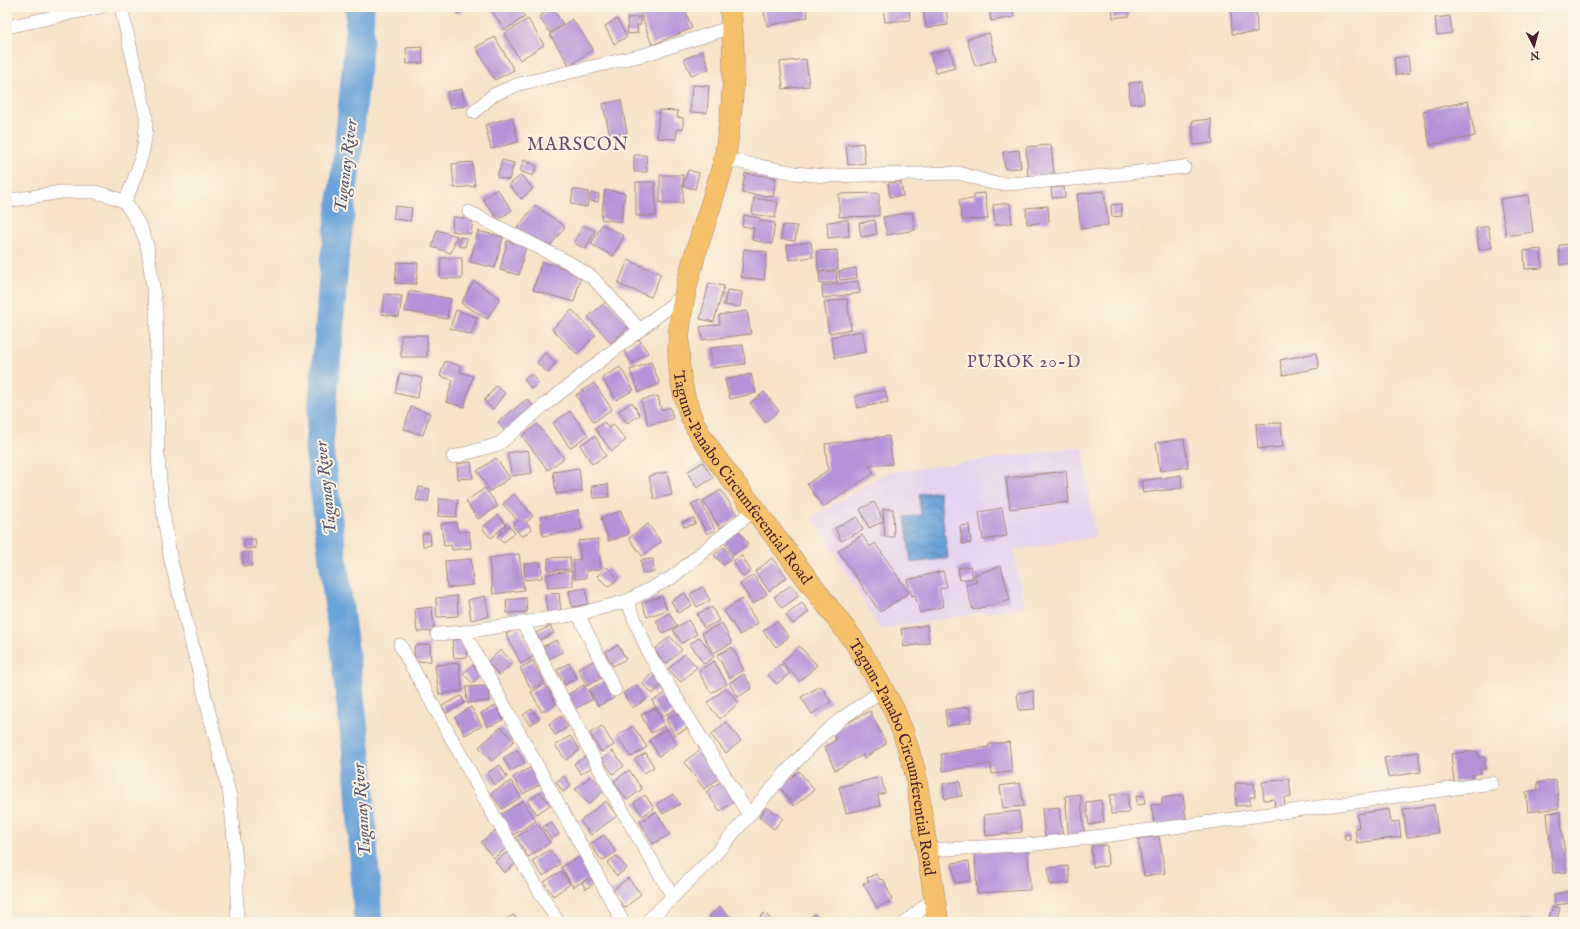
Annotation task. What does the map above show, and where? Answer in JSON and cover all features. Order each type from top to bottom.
[{"type":"main road","name":"Tagum-Panabo Circumferential Road","points":[[731,17],[735,66],[733,96],[724,159],[684,295],[679,335],[678,359],[681,384],[689,412],[701,435],[718,461],[854,641],[883,690],[903,732],[915,770],[938,922]]},
{"type":"street","points":[[7,27],[100,7]]},
{"type":"street","points":[[121,7],[146,116],[146,132],[143,154],[124,202]]},
{"type":"street","points":[[474,112],[493,95],[519,84],[640,56],[731,17]]},
{"type":"street","points":[[724,159],[795,173],[825,176],[958,173],[992,183],[1008,184],[1184,167]]},
{"type":"street","points":[[7,201],[61,192],[95,192],[124,202],[141,228],[147,245],[156,308],[158,456],[162,504],[171,561],[230,796],[237,873],[237,922]]},
{"type":"street","points":[[469,212],[568,262],[593,278],[640,330]]},
{"type":"street","points":[[453,457],[499,444],[542,407],[684,295]]},
{"type":"street","points":[[437,634],[464,632],[578,614],[627,601],[671,578],[755,509]]},
{"type":"street","points":[[627,601],[649,654],[749,815]]},
{"type":"street","points":[[578,614],[615,690]]},
{"type":"street","points":[[523,623],[611,791],[673,897]]},
{"type":"street","points":[[464,632],[623,922]]},
{"type":"street","points":[[400,644],[497,821],[558,922]]},
{"type":"street","points":[[647,922],[712,858],[786,772],[821,736],[883,690]]},
{"type":"street","points":[[927,850],[1037,844],[1175,827],[1492,783]]},
{"type":"street","points":[[906,922],[934,898]]},
{"type":"shaded area","points":[[1083,447],[1095,537],[1013,550],[1025,606],[880,629],[813,517],[885,473]]},
{"type":"water","points":[[939,491],[948,558],[911,563],[905,517],[921,515],[919,494]]},
{"type":"building","points":[[453,7],[467,7],[457,14]]},
{"type":"building","points":[[489,7],[518,7],[525,17],[505,30]]},
{"type":"building","points":[[649,7],[684,7],[692,28],[652,45],[640,11]]},
{"type":"building","points":[[763,7],[806,7],[808,17],[767,26]]},
{"type":"building","points":[[883,7],[909,7],[910,20],[885,22]]},
{"type":"building","points":[[923,7],[946,7],[948,25],[926,28]]},
{"type":"building","points":[[989,7],[1013,7],[1014,17],[991,21]]},
{"type":"building","points":[[1112,7],[1128,7],[1129,16],[1113,18]]},
{"type":"building","points":[[1231,7],[1256,7],[1257,33],[1232,34]]},
{"type":"building","points":[[552,8],[563,24],[550,33],[539,17]]},
{"type":"building","points":[[1450,16],[1452,33],[1437,35],[1435,18]]},
{"type":"building","points":[[641,17],[641,25],[637,25],[638,33],[628,34],[627,18]]},
{"type":"building","points":[[528,19],[544,45],[520,60],[504,34]]},
{"type":"building","points":[[572,19],[593,49],[570,66],[550,35]]},
{"type":"building","points":[[617,19],[627,37],[614,44],[605,26]]},
{"type":"building","points":[[989,33],[996,60],[975,66],[967,39]]},
{"type":"building","points":[[495,37],[514,70],[495,80],[476,47]]},
{"type":"building","points":[[422,47],[423,63],[407,64],[406,48]]},
{"type":"building","points":[[950,49],[955,68],[936,73],[930,54]]},
{"type":"building","points":[[703,51],[709,69],[691,75],[684,59]]},
{"type":"building","points":[[1408,56],[1410,73],[1396,75],[1394,58]]},
{"type":"building","points":[[806,59],[809,86],[783,89],[780,62]]},
{"type":"building","points":[[1142,81],[1144,103],[1130,104],[1129,83]]},
{"type":"building","points":[[692,85],[709,86],[707,113],[690,112]]},
{"type":"building","points":[[462,89],[465,106],[450,108],[447,92]]},
{"type":"building","points":[[621,100],[627,133],[610,137],[603,104]]},
{"type":"building","points":[[1468,101],[1475,136],[1430,145],[1423,111]]},
{"type":"building","points":[[659,110],[678,111],[677,117],[683,118],[683,129],[677,129],[676,139],[657,138]]},
{"type":"building","points":[[512,117],[518,142],[491,149],[485,125]]},
{"type":"building","points":[[1211,119],[1213,143],[1194,145],[1192,121]]},
{"type":"building","points":[[863,143],[865,163],[848,165],[846,145]]},
{"type":"building","points":[[1051,145],[1054,174],[1028,176],[1026,147]]},
{"type":"building","points":[[1019,150],[1021,168],[1005,169],[1003,152]]},
{"type":"building","points":[[634,155],[646,155],[647,172],[634,172]]},
{"type":"building","points":[[502,160],[514,163],[509,180],[497,177]]},
{"type":"building","points":[[524,160],[537,166],[533,176],[520,171]]},
{"type":"building","points":[[472,162],[475,186],[454,188],[452,164]]},
{"type":"building","points":[[688,170],[699,173],[695,189],[683,186]]},
{"type":"building","points":[[745,173],[776,178],[773,197],[742,193]]},
{"type":"building","points":[[521,175],[533,189],[521,199],[509,185]]},
{"type":"building","points":[[660,175],[683,175],[683,203],[660,203]]},
{"type":"building","points":[[636,182],[655,182],[656,216],[636,216]]},
{"type":"building","points":[[901,182],[903,196],[890,197],[888,183]]},
{"type":"building","points":[[1064,187],[1065,197],[1052,198],[1051,188]]},
{"type":"building","points":[[497,189],[512,210],[498,220],[483,199]]},
{"type":"building","points":[[573,189],[589,192],[587,207],[571,204]]},
{"type":"building","points":[[605,190],[625,193],[621,222],[601,219]]},
{"type":"building","points":[[1104,191],[1108,225],[1081,229],[1077,194]]},
{"type":"building","points":[[591,193],[599,194],[598,202],[590,201]]},
{"type":"building","points":[[879,193],[879,216],[839,217],[839,194]]},
{"type":"building","points":[[985,193],[988,219],[962,220],[959,200],[974,199],[974,194]]},
{"type":"building","points":[[1528,195],[1533,232],[1506,236],[1500,199]]},
{"type":"building","points":[[754,198],[778,202],[775,218],[752,214]]},
{"type":"building","points":[[1010,203],[1012,223],[995,225],[993,205]]},
{"type":"building","points":[[1121,204],[1122,216],[1112,217],[1111,205]]},
{"type":"building","points":[[535,205],[565,227],[547,250],[517,228]]},
{"type":"building","points":[[395,206],[412,208],[410,221],[393,219]]},
{"type":"building","points":[[1048,206],[1049,222],[1027,224],[1026,208]]},
{"type":"building","points":[[912,212],[915,230],[887,235],[883,217]]},
{"type":"building","points":[[744,215],[760,218],[760,221],[775,223],[772,244],[752,240],[754,228],[742,226]]},
{"type":"building","points":[[453,217],[473,219],[471,234],[452,231]]},
{"type":"building","points":[[848,220],[849,236],[828,238],[827,222]]},
{"type":"building","points":[[875,220],[877,234],[861,237],[859,223]]},
{"type":"building","points":[[602,224],[624,236],[613,256],[591,244]]},
{"type":"building","points":[[583,225],[595,231],[586,249],[574,243]]},
{"type":"building","points":[[783,225],[797,226],[795,241],[781,239]]},
{"type":"building","points":[[1488,226],[1492,248],[1479,250],[1476,228]]},
{"type":"building","points":[[437,230],[457,236],[451,253],[432,247]]},
{"type":"building","points":[[478,231],[503,237],[495,268],[470,262]]},
{"type":"building","points":[[460,237],[467,238],[465,247],[458,246]]},
{"type":"building","points":[[507,241],[526,246],[519,275],[500,270]]},
{"type":"building","points":[[811,242],[813,257],[789,260],[787,245]]},
{"type":"building","points":[[1573,244],[1573,263],[1560,265],[1559,245]]},
{"type":"building","points":[[744,249],[767,252],[764,280],[741,277]]},
{"type":"building","points":[[1541,249],[1542,268],[1525,269],[1524,251]]},
{"type":"building","points":[[837,250],[838,269],[818,271],[817,251]]},
{"type":"building","points":[[441,258],[462,258],[462,279],[440,278]]},
{"type":"building","points":[[628,260],[661,274],[651,297],[618,284]]},
{"type":"building","points":[[397,262],[418,263],[416,284],[395,283]]},
{"type":"building","points":[[542,262],[582,273],[574,302],[533,290]]},
{"type":"building","points":[[856,268],[857,278],[840,280],[838,271]]},
{"type":"building","points":[[836,271],[837,282],[820,284],[819,272]]},
{"type":"building","points":[[474,281],[500,298],[487,319],[461,303]]},
{"type":"building","points":[[858,281],[860,293],[823,298],[822,286]]},
{"type":"building","points":[[709,283],[724,286],[714,322],[700,319]]},
{"type":"building","points":[[727,290],[742,292],[740,307],[724,305]]},
{"type":"building","points":[[409,291],[451,299],[447,319],[405,311]]},
{"type":"building","points":[[385,294],[402,296],[399,317],[382,314]]},
{"type":"building","points":[[847,299],[851,329],[829,333],[824,302]]},
{"type":"building","points":[[608,300],[630,325],[611,343],[588,317]]},
{"type":"building","points":[[456,310],[477,317],[471,335],[450,328]]},
{"type":"building","points":[[572,310],[596,335],[577,354],[552,329]]},
{"type":"building","points":[[747,311],[751,334],[702,340],[700,327],[720,324],[719,315]]},
{"type":"building","points":[[862,331],[866,352],[835,358],[831,337]]},
{"type":"building","points":[[401,335],[427,335],[427,357],[401,357]]},
{"type":"building","points":[[639,339],[648,353],[632,363],[623,349]]},
{"type":"building","points":[[743,345],[745,364],[712,368],[710,348]]},
{"type":"building","points":[[545,353],[556,362],[548,373],[537,363]]},
{"type":"building","points":[[1316,353],[1319,368],[1283,375],[1280,360]]},
{"type":"building","points":[[445,361],[461,366],[460,372],[473,376],[464,407],[446,402],[453,380],[440,376]]},
{"type":"building","points":[[651,362],[660,384],[639,392],[630,370]]},
{"type":"building","points":[[620,367],[634,390],[616,400],[602,378]]},
{"type":"building","points":[[400,373],[422,378],[417,398],[395,393]]},
{"type":"building","points":[[531,374],[538,383],[531,389],[524,379]]},
{"type":"building","points":[[751,374],[756,393],[730,399],[725,380]]},
{"type":"building","points":[[594,383],[612,409],[594,422],[576,395]]},
{"type":"building","points":[[496,386],[505,393],[493,409],[484,401]]},
{"type":"building","points":[[885,390],[888,402],[857,408],[855,396]]},
{"type":"building","points":[[764,392],[779,411],[765,422],[750,403]]},
{"type":"building","points":[[658,396],[661,410],[670,407],[673,419],[648,425],[641,400]]},
{"type":"building","points":[[527,399],[539,413],[509,436],[498,422]]},
{"type":"building","points":[[632,402],[640,415],[627,423],[619,411]]},
{"type":"building","points":[[411,407],[430,413],[423,435],[404,429]]},
{"type":"building","points":[[570,411],[588,435],[570,448],[553,423]]},
{"type":"building","points":[[604,422],[609,428],[613,424],[626,440],[612,451],[595,429]]},
{"type":"building","points":[[1281,423],[1283,447],[1258,449],[1256,424]]},
{"type":"building","points":[[537,424],[564,458],[548,470],[522,436]]},
{"type":"building","points":[[595,436],[606,456],[592,464],[580,445]]},
{"type":"building","points":[[889,436],[892,464],[869,466],[874,473],[823,507],[807,484],[828,470],[825,444]]},
{"type":"building","points":[[1184,439],[1188,467],[1160,471],[1156,443]]},
{"type":"building","points":[[528,450],[532,473],[512,476],[507,453]]},
{"type":"building","points":[[496,458],[510,478],[490,491],[477,471]]},
{"type":"building","points":[[471,462],[473,478],[458,479],[457,464]]},
{"type":"building","points":[[703,462],[713,478],[697,488],[687,472]]},
{"type":"building","points":[[579,468],[582,491],[556,494],[553,472]]},
{"type":"building","points":[[1066,471],[1069,502],[1010,509],[1006,478]]},
{"type":"building","points":[[667,472],[672,495],[654,499],[649,476]]},
{"type":"building","points":[[1181,475],[1182,488],[1143,493],[1141,481]]},
{"type":"building","points":[[608,484],[609,497],[593,498],[592,486]]},
{"type":"building","points":[[419,487],[430,489],[428,502],[416,500]]},
{"type":"building","points":[[485,488],[498,506],[478,519],[466,501]]},
{"type":"building","points":[[721,490],[738,516],[720,528],[703,501]]},
{"type":"building","points":[[514,494],[533,516],[526,522],[532,529],[522,537],[512,525],[518,521],[503,504]]},
{"type":"building","points":[[439,499],[458,500],[456,517],[438,516]]},
{"type":"building","points":[[700,500],[715,530],[707,534],[691,504]]},
{"type":"building","points":[[874,502],[884,521],[869,528],[860,509]]},
{"type":"building","points":[[1002,508],[1007,536],[983,540],[979,512]]},
{"type":"building","points":[[883,509],[893,509],[894,537],[885,537]]},
{"type":"building","points":[[578,510],[582,529],[543,536],[540,517]]},
{"type":"building","points":[[621,511],[629,534],[609,541],[601,518]]},
{"type":"building","points":[[498,515],[506,525],[491,538],[482,528]]},
{"type":"building","points":[[857,517],[863,530],[841,541],[835,528]]},
{"type":"building","points":[[694,518],[695,524],[684,527],[682,522]]},
{"type":"building","points":[[456,522],[458,532],[469,531],[471,548],[452,550],[451,545],[444,546],[441,524]]},
{"type":"building","points":[[648,524],[661,542],[642,556],[629,538]]},
{"type":"building","points":[[969,525],[971,543],[962,544],[960,526]]},
{"type":"building","points":[[509,526],[515,533],[503,543],[497,536]]},
{"type":"building","points":[[739,531],[748,544],[733,555],[724,542]]},
{"type":"building","points":[[430,533],[431,545],[423,546],[422,534]]},
{"type":"building","points":[[862,535],[870,547],[875,543],[909,593],[880,612],[838,551]]},
{"type":"building","points":[[255,539],[256,548],[245,549],[244,540]]},
{"type":"building","points":[[598,539],[601,569],[586,571],[586,578],[575,579],[573,560],[581,559],[578,541]]},
{"type":"building","points":[[724,547],[733,558],[723,565],[714,555]]},
{"type":"building","points":[[243,552],[252,552],[252,566],[243,566]]},
{"type":"building","points":[[519,554],[524,590],[493,594],[489,558]]},
{"type":"building","points":[[742,556],[751,571],[743,577],[733,561]]},
{"type":"building","points":[[570,557],[571,569],[548,571],[548,558]]},
{"type":"building","points":[[772,558],[787,577],[769,591],[755,572]]},
{"type":"building","points":[[471,559],[473,585],[447,588],[445,561]]},
{"type":"building","points":[[653,559],[654,572],[642,573],[641,560]]},
{"type":"building","points":[[541,562],[542,578],[525,580],[524,564]]},
{"type":"building","points":[[970,566],[973,578],[960,580],[958,568]]},
{"type":"building","points":[[1001,566],[1010,600],[973,610],[966,585],[977,582],[974,575]]},
{"type":"building","points":[[607,567],[618,578],[608,587],[597,576]]},
{"type":"building","points":[[572,571],[573,586],[548,588],[547,574]]},
{"type":"building","points":[[943,571],[947,587],[939,589],[944,606],[920,613],[915,595],[912,596],[907,580]]},
{"type":"building","points":[[753,575],[767,594],[753,604],[740,584]]},
{"type":"building","points":[[791,585],[799,596],[782,608],[774,597]]},
{"type":"building","points":[[703,587],[710,600],[697,607],[690,594]]},
{"type":"building","points":[[586,588],[588,604],[572,607],[569,591]]},
{"type":"building","points":[[559,593],[561,611],[547,613],[545,594]]},
{"type":"building","points":[[685,593],[692,605],[678,613],[671,601]]},
{"type":"building","points":[[457,596],[458,616],[437,617],[436,598]]},
{"type":"building","points":[[485,596],[489,616],[471,620],[468,600]]},
{"type":"building","points":[[662,596],[667,610],[647,617],[642,603]]},
{"type":"building","points":[[526,598],[527,612],[507,613],[506,600]]},
{"type":"building","points":[[742,599],[758,623],[740,635],[724,611]]},
{"type":"building","points":[[802,603],[809,612],[793,624],[786,615]]},
{"type":"building","points":[[432,607],[434,631],[417,632],[415,609]]},
{"type":"building","points":[[712,607],[719,621],[704,628],[697,614]]},
{"type":"building","points":[[669,613],[677,626],[663,633],[656,621]]},
{"type":"building","points":[[688,620],[697,634],[682,643],[673,630]]},
{"type":"building","points":[[777,621],[789,637],[776,647],[763,631]]},
{"type":"building","points":[[722,623],[732,643],[713,653],[702,633]]},
{"type":"building","points":[[927,625],[929,643],[904,647],[901,629]]},
{"type":"building","points":[[550,626],[554,633],[540,640],[536,633]]},
{"type":"building","points":[[519,628],[533,657],[521,664],[506,634]]},
{"type":"building","points":[[670,636],[682,650],[666,664],[654,650]]},
{"type":"building","points":[[700,637],[714,657],[704,664],[690,644]]},
{"type":"building","points":[[465,639],[467,657],[454,658],[452,640]]},
{"type":"building","points":[[557,640],[563,652],[548,659],[542,647]]},
{"type":"building","points":[[430,644],[431,661],[415,662],[414,646]]},
{"type":"building","points":[[618,645],[626,659],[613,666],[605,652]]},
{"type":"building","points":[[799,646],[817,665],[800,681],[782,662]]},
{"type":"building","points":[[732,647],[744,670],[729,678],[717,655]]},
{"type":"building","points":[[501,650],[513,663],[499,675],[487,662]]},
{"type":"building","points":[[685,654],[697,667],[681,682],[668,669]]},
{"type":"building","points":[[596,660],[605,676],[587,686],[578,669]]},
{"type":"building","points":[[533,661],[544,682],[531,689],[520,668]]},
{"type":"building","points":[[714,661],[727,684],[711,693],[698,671]]},
{"type":"building","points":[[459,663],[462,691],[439,694],[435,665]]},
{"type":"building","points":[[569,663],[577,678],[565,685],[557,670]]},
{"type":"building","points":[[781,664],[790,673],[777,684],[768,675]]},
{"type":"building","points":[[473,665],[481,675],[472,683],[463,673]]},
{"type":"building","points":[[652,673],[663,682],[653,694],[642,684]]},
{"type":"building","points":[[744,674],[752,688],[738,697],[729,683]]},
{"type":"building","points":[[605,681],[614,698],[598,706],[589,690]]},
{"type":"building","points":[[545,684],[556,704],[542,712],[531,692]]},
{"type":"building","points":[[584,685],[593,699],[575,709],[567,695]]},
{"type":"building","points":[[637,685],[646,700],[632,708],[623,693]]},
{"type":"building","points":[[488,686],[489,701],[467,703],[466,687]]},
{"type":"building","points":[[821,686],[831,702],[812,714],[801,697]]},
{"type":"building","points":[[726,688],[739,703],[720,719],[707,703]]},
{"type":"building","points":[[1033,691],[1035,709],[1019,710],[1017,693]]},
{"type":"building","points":[[668,692],[677,708],[662,717],[652,701]]},
{"type":"building","points":[[461,696],[465,703],[446,713],[442,706]]},
{"type":"building","points":[[497,705],[503,720],[487,727],[481,713]]},
{"type":"building","points":[[471,707],[482,726],[465,735],[455,717]]},
{"type":"building","points":[[969,707],[971,722],[947,726],[945,710]]},
{"type":"building","points":[[655,708],[665,726],[651,733],[641,715]]},
{"type":"building","points":[[532,709],[539,719],[530,725],[523,715]]},
{"type":"building","points":[[870,711],[886,744],[864,758],[863,755],[835,770],[825,747],[836,740],[832,731]]},
{"type":"building","points":[[682,712],[690,727],[674,735],[666,719]]},
{"type":"building","points":[[561,716],[568,727],[555,735],[549,724]]},
{"type":"building","points":[[726,722],[741,741],[726,753],[711,735]]},
{"type":"building","points":[[602,726],[614,745],[601,752],[590,733]]},
{"type":"building","points":[[633,726],[647,747],[631,757],[617,736]]},
{"type":"building","points":[[501,727],[514,741],[492,761],[479,747]]},
{"type":"building","points":[[667,729],[677,744],[659,756],[649,740]]},
{"type":"building","points":[[570,736],[580,750],[566,760],[555,745]]},
{"type":"building","points":[[1009,742],[1012,772],[992,774],[991,764],[943,771],[941,754],[989,747],[989,744]]},
{"type":"building","points":[[701,749],[721,777],[704,789],[684,762]]},
{"type":"building","points":[[517,750],[525,763],[511,771],[503,758]]},
{"type":"building","points":[[613,751],[624,766],[613,774],[602,759]]},
{"type":"building","points":[[1477,751],[1478,757],[1485,757],[1485,769],[1480,769],[1481,773],[1472,775],[1473,780],[1454,782],[1451,754]]},
{"type":"building","points":[[1418,752],[1421,772],[1388,777],[1384,758]]},
{"type":"building","points":[[646,753],[654,767],[644,773],[635,759]]},
{"type":"building","points":[[586,756],[592,767],[581,774],[574,764]]},
{"type":"building","points":[[500,765],[507,777],[494,785],[487,773]]},
{"type":"building","points":[[535,765],[544,782],[523,794],[513,777]]},
{"type":"building","points":[[629,770],[642,789],[627,800],[614,781]]},
{"type":"building","points":[[799,771],[814,790],[794,806],[779,787]]},
{"type":"building","points":[[564,776],[571,786],[563,792],[556,782]]},
{"type":"building","points":[[591,776],[605,790],[589,804],[575,789]]},
{"type":"building","points":[[881,777],[885,793],[878,795],[880,806],[846,813],[839,787]]},
{"type":"building","points":[[724,779],[738,799],[720,811],[706,792]]},
{"type":"building","points":[[1289,779],[1291,797],[1284,798],[1285,807],[1275,808],[1274,799],[1264,800],[1262,782]]},
{"type":"building","points":[[1556,780],[1559,808],[1528,812],[1526,792],[1538,790],[1537,783]]},
{"type":"building","points":[[511,781],[521,797],[502,809],[491,793]]},
{"type":"building","points":[[960,781],[962,796],[945,799],[943,784]]},
{"type":"building","points":[[1020,783],[1024,806],[1003,808],[1000,786]]},
{"type":"building","points":[[1235,783],[1254,783],[1255,797],[1250,797],[1250,805],[1236,806]]},
{"type":"building","points":[[540,792],[550,805],[537,814],[527,801]]},
{"type":"building","points":[[673,794],[680,804],[663,814],[657,804]]},
{"type":"building","points":[[1080,794],[1085,837],[1069,839],[1065,796]]},
{"type":"building","points":[[1128,794],[1129,813],[1111,814],[1110,795]]},
{"type":"building","points":[[645,795],[654,808],[643,816],[634,803]]},
{"type":"building","points":[[1144,795],[1145,804],[1137,805],[1136,796]]},
{"type":"building","points":[[1183,795],[1186,820],[1154,824],[1151,805],[1162,804],[1162,798]]},
{"type":"building","points":[[1101,800],[1104,822],[1089,825],[1086,802]]},
{"type":"building","points":[[523,801],[536,821],[513,835],[500,815]]},
{"type":"building","points":[[606,801],[617,816],[591,835],[580,821]]},
{"type":"building","points":[[1434,805],[1438,833],[1407,837],[1403,809]]},
{"type":"building","points":[[767,807],[783,818],[774,829],[759,817]]},
{"type":"building","points":[[1059,807],[1063,838],[1045,840],[1042,809]]},
{"type":"building","points":[[1389,809],[1391,823],[1399,821],[1401,837],[1357,843],[1355,828],[1359,828],[1357,814]]},
{"type":"building","points":[[1019,811],[1022,832],[986,836],[984,815]]},
{"type":"building","points":[[656,812],[670,834],[653,844],[640,822]]},
{"type":"building","points":[[1560,812],[1567,872],[1553,873],[1547,813]]},
{"type":"building","points":[[551,822],[559,834],[551,839],[543,827]]},
{"type":"building","points":[[538,824],[550,843],[528,857],[516,837]]},
{"type":"building","points":[[495,831],[508,848],[493,858],[481,842]]},
{"type":"building","points":[[1350,834],[1350,840],[1345,840],[1344,835]]},
{"type":"building","points":[[604,835],[616,852],[602,861],[590,844]]},
{"type":"building","points":[[1159,836],[1165,873],[1144,876],[1138,839]]},
{"type":"building","points":[[1107,845],[1108,866],[1093,867],[1091,846]]},
{"type":"building","points":[[1028,849],[1030,890],[977,893],[975,852]]},
{"type":"building","points":[[549,850],[560,864],[543,876],[532,861]]},
{"type":"building","points":[[509,851],[518,862],[504,873],[495,861]]},
{"type":"building","points":[[581,856],[598,880],[586,889],[582,883],[589,878],[573,887],[561,867]]},
{"type":"building","points":[[616,856],[627,868],[617,876],[607,863]]},
{"type":"building","points":[[969,861],[971,881],[955,883],[952,863]]},
{"type":"building","points":[[1068,866],[1070,883],[1050,885],[1048,868]]},
{"type":"building","points":[[561,871],[570,884],[553,896],[544,882]]},
{"type":"building","points":[[876,874],[879,879],[884,880],[892,900],[877,908],[863,883],[869,882],[867,878]]},
{"type":"building","points":[[628,878],[641,894],[625,908],[611,892]]},
{"type":"building","points":[[1571,891],[1573,903],[1555,905],[1554,894]]},
{"type":"building","points":[[1553,906],[1560,908],[1557,920],[1549,917]]},
{"type":"building","points":[[720,907],[733,922],[715,922],[709,916]]},
{"type":"building","points":[[764,913],[771,919],[768,922],[757,922]]},
{"type":"building","points":[[815,914],[821,922],[801,922]]},
{"type":"building","points":[[514,915],[518,922],[501,922]]},
{"type":"building","points":[[871,917],[874,922],[865,922]]},
{"type":"building","points":[[1495,919],[1534,921],[1534,922],[1495,922]]},
{"type":"waterway","name":"Tuganay River","points":[[360,7],[359,39],[348,151],[334,263],[319,447],[358,762],[368,922]]},
{"type":"district","name":"MARSCON","points":[[578,144]]},
{"type":"district","name":"PUROK 20-D","points":[[1024,361]]}]
